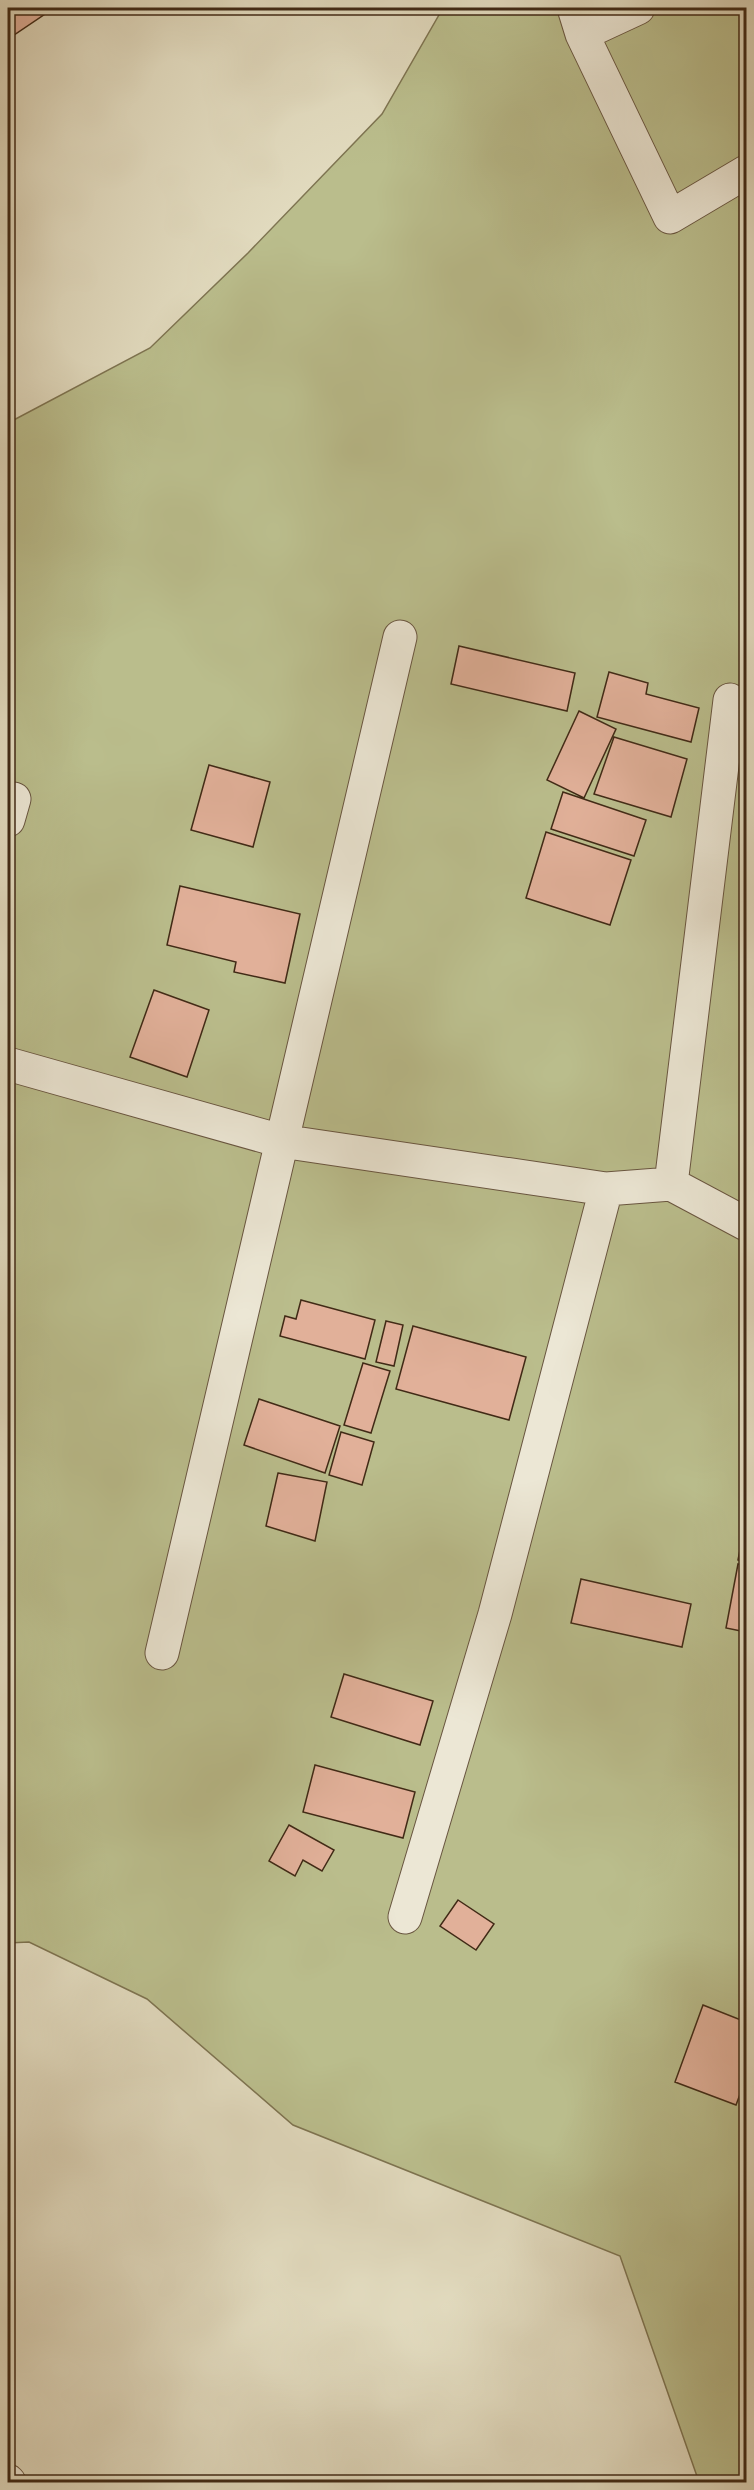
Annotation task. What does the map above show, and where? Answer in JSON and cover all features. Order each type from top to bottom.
[{"type":"street","points":[[638,8],[578,21],[670,217],[747,172]]},
{"type":"street","points":[[162,1653],[400,637]]},
{"type":"street","points":[[671,1184],[730,700]]},
{"type":"street","points":[[8,1064],[282,1141],[606,1189],[671,1184],[747,1224]]},
{"type":"street","points":[[405,1917],[495,1614],[606,1189]]},
{"type":"green space","points":[[443,8],[746,8],[746,2482],[699,2482],[620,2256],[293,2125],[147,1999],[29,1942],[8,1943],[8,423],[150,348],[248,253],[382,114]]},
{"type":"building","points":[[8,8],[54,8],[8,39]]},
{"type":"building","points":[[459,646],[575,673],[567,711],[451,684]]},
{"type":"building","points":[[609,672],[648,683],[646,694],[699,708],[691,742],[597,717]]},
{"type":"building","points":[[579,711],[616,729],[584,798],[547,780]]},
{"type":"building","points":[[614,737],[687,759],[671,817],[594,794]]},
{"type":"building","points":[[209,765],[270,782],[253,847],[191,830]]},
{"type":"building","points":[[563,792],[646,820],[634,856],[551,829]]},
{"type":"building","points":[[546,832],[631,860],[610,925],[526,898]]},
{"type":"building","points":[[180,886],[300,914],[285,983],[234,972],[236,962],[167,945]]},
{"type":"building","points":[[154,990],[209,1010],[187,1077],[130,1057]]},
{"type":"building","points":[[301,1300],[375,1320],[365,1359],[280,1336],[285,1316],[296,1319]]},
{"type":"building","points":[[386,1321],[403,1325],[394,1366],[376,1362]]},
{"type":"building","points":[[413,1326],[526,1357],[509,1420],[396,1389]]},
{"type":"building","points":[[363,1363],[390,1371],[371,1433],[344,1425]]},
{"type":"building","points":[[259,1399],[340,1426],[325,1473],[244,1445]]},
{"type":"building","points":[[341,1432],[374,1442],[362,1485],[329,1475]]},
{"type":"building","points":[[278,1473],[327,1482],[315,1541],[266,1526]]},
{"type":"building","points":[[746,1520],[746,1562],[738,1560]]},
{"type":"building","points":[[738,1564],[746,1566],[746,1632],[726,1628]]},
{"type":"building","points":[[581,1579],[691,1604],[682,1647],[571,1623]]},
{"type":"building","points":[[344,1674],[433,1701],[420,1745],[331,1717]]},
{"type":"building","points":[[315,1765],[415,1792],[403,1838],[303,1812]]},
{"type":"building","points":[[289,1825],[334,1850],[322,1871],[303,1860],[295,1876],[269,1861]]},
{"type":"building","points":[[458,1900],[494,1924],[476,1950],[440,1926]]},
{"type":"building","points":[[703,2005],[746,2022],[746,2078],[736,2105],[675,2082]]}]
